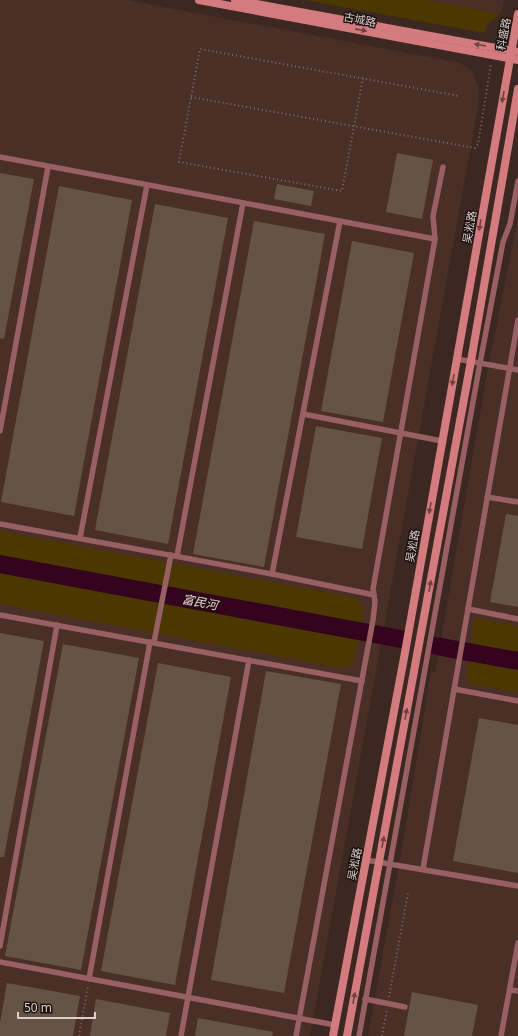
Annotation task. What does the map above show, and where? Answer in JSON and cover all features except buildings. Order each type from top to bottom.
[{"type":"main road","name":"古城路","points":[[199,0],[492,54],[514,55]]},
{"type":"main road","name":"古城路","points":[[235,0],[514,55]]},
{"type":"main road","name":"科盛路","points":[[514,55],[518,14]]},
{"type":"main road","name":"吴淞路","points":[[333,1036],[514,55]]},
{"type":"main road","points":[[347,1036],[471,361],[518,89]]},
{"type":"lane","points":[[0,157],[435,239]]},
{"type":"lane","points":[[0,431],[48,166]]},
{"type":"lane","points":[[296,1036],[373,620],[375,602],[373,589],[435,239],[433,216],[443,166]]},
{"type":"lane","points":[[359,1036],[480,363],[503,242],[510,224],[518,181]]},
{"type":"lane","points":[[80,538],[147,185]]},
{"type":"lane","points":[[89,979],[152,642],[158,622],[167,574],[174,556],[243,203]]},
{"type":"lane","points":[[272,574],[340,221]]},
{"type":"lane","points":[[423,870],[518,320]]},
{"type":"lane","points":[[457,359],[518,370]]},
{"type":"lane","points":[[303,414],[442,441]]},
{"type":"lane","points":[[487,497],[518,502]]},
{"type":"lane","points":[[0,524],[272,574],[374,595]]},
{"type":"lane","points":[[468,609],[518,619]]},
{"type":"lane","points":[[0,615],[362,681]]},
{"type":"lane","points":[[0,946],[57,625]]},
{"type":"lane","points":[[181,1036],[249,660]]},
{"type":"lane","points":[[454,689],[518,701]]},
{"type":"lane","points":[[366,860],[518,886]]},
{"type":"lane","points":[[501,1036],[518,943]]},
{"type":"lane","points":[[0,962],[335,1025]]},
{"type":"lane","points":[[510,990],[518,991]]},
{"type":"lane","points":[[365,999],[405,1007]]},
{"type":"path","points":[[363,78],[342,191],[179,162],[200,49],[363,78],[459,96]]},
{"type":"path","points":[[191,97],[474,148],[478,144],[492,54]]},
{"type":"path","points":[[382,1036],[408,893]]},
{"type":"path","points":[[79,1036],[89,979]]},
{"type":"shaded area","points":[[0,0],[127,0],[460,63],[472,71],[479,88],[478,107],[310,1036],[0,1036]]},
{"type":"shaded area","points":[[305,0],[425,0],[501,14],[488,24],[484,33]]},
{"type":"shaded area","points":[[425,0],[504,0],[501,14]]},
{"type":"shaded area","points":[[518,218],[518,1036],[368,1036],[402,848],[431,672],[435,673],[487,374]]},
{"type":"shaded area","points":[[0,531],[356,598],[360,602],[363,613],[355,658],[349,666],[340,668],[0,604]]},
{"type":"shaded area","points":[[477,618],[518,626],[518,692],[470,684],[466,677],[474,633],[470,632]]},
{"type":"waterway","name":"富民河","points":[[0,564],[401,639]]},
{"type":"waterway","name":"富民河","points":[[436,646],[518,661]]}]
